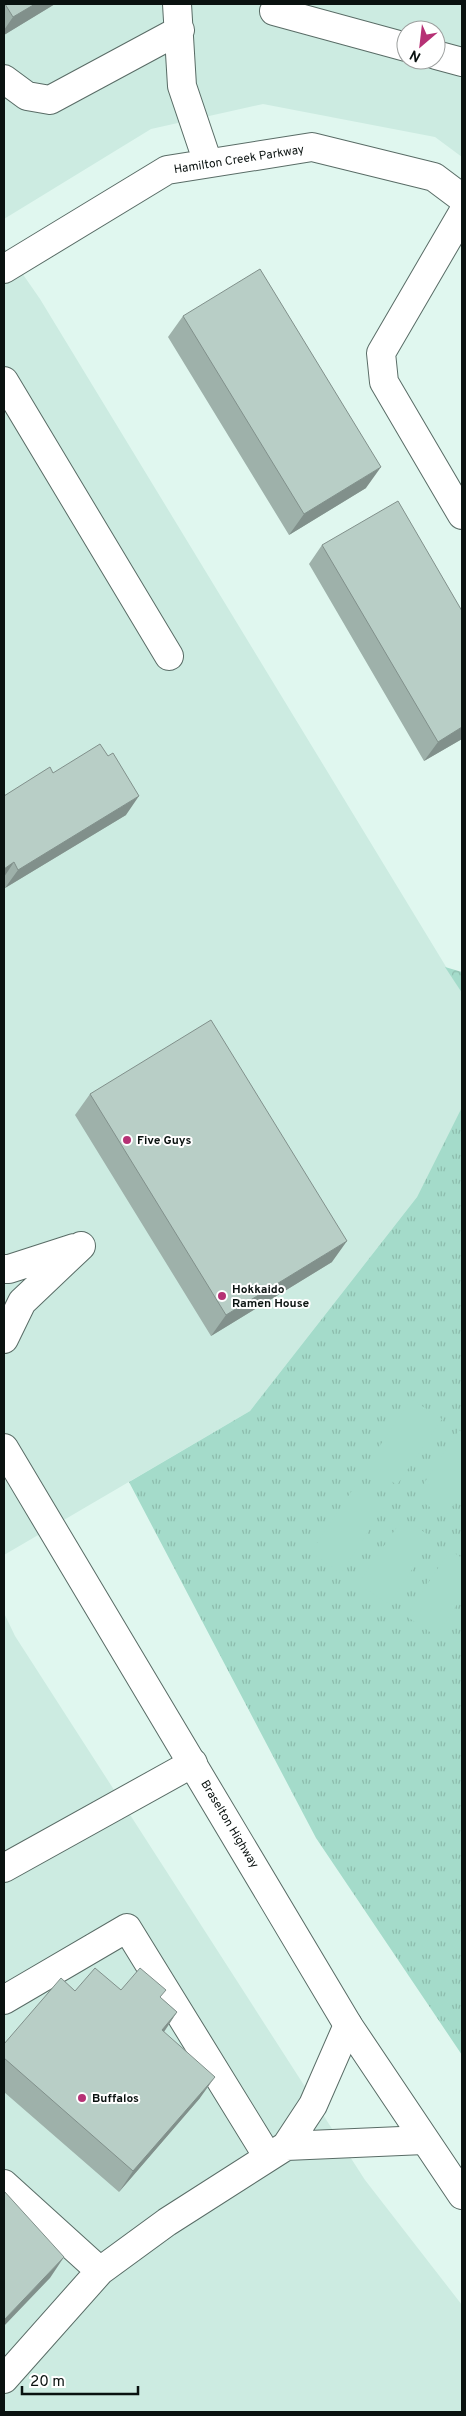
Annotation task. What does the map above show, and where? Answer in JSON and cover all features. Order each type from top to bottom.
[{"type":"main road","points":[[274,11],[396,44]]},
{"type":"main road","points":[[4,79],[27,96],[50,100],[178,17],[182,86],[208,164]]},
{"type":"main road","points":[[446,58],[462,62]]},
{"type":"main road","name":"Hamilton Creek Parkway","points":[[4,269],[168,170],[312,148],[434,177],[462,198]]},
{"type":"main road","points":[[462,214],[381,353],[384,382],[462,515]]},
{"type":"main road","points":[[4,381],[169,656]]},
{"type":"main road","points":[[4,1269],[81,1246],[22,1302],[4,1339]]},
{"type":"main road","name":"Braselton Highway","points":[[4,1448],[348,2025],[462,2195]]},
{"type":"main road","points":[[4,1868],[193,1763]]},
{"type":"main road","points":[[4,2000],[126,1928],[277,2152]]},
{"type":"main road","points":[[4,2380],[100,2271],[167,2222],[277,2152],[313,2105],[348,2025]]},
{"type":"main road","points":[[277,2152],[424,2140]]},
{"type":"main road","points":[[4,2184],[100,2271]]},
{"type":"shaded area","points":[[4,4],[462,4],[462,157],[435,137],[263,104],[151,129],[4,219]]},
{"type":"shaded area","points":[[4,247],[40,299],[462,993],[462,1107],[417,1197],[250,1411],[4,1555]]},
{"type":"shaded area","points":[[4,1613],[15,1636],[365,2180],[462,2305],[462,2412],[4,2412]]},
{"type":"green space","points":[[445,967],[462,972],[462,993]]},
{"type":"green space","points":[[462,1107],[462,2055],[316,1838],[129,1482],[250,1411],[417,1197]]},
{"type":"green space","points":[[411,1399],[442,1419],[397,1485],[367,1465]]},
{"type":"green space","points":[[459,1430],[462,1433],[462,1492],[445,1517],[415,1497]]},
{"type":"green space","points":[[355,1486],[385,1506],[341,1573],[311,1552]]},
{"type":"green space","points":[[403,1518],[433,1538],[389,1604],[358,1584]]},
{"type":"green space","points":[[450,1550],[462,1558],[462,1597],[436,1636],[406,1616]]},
{"type":"building","points":[[5,4],[35,4],[13,17]]},
{"type":"building","points":[[260,269],[381,467],[304,514],[183,316]]},
{"type":"building","points":[[398,501],[462,611],[462,727],[438,742],[322,545]]},
{"type":"building","points":[[100,744],[108,756],[113,753],[139,796],[18,870],[14,862],[4,869],[4,796],[50,767],[53,773]]},
{"type":"building","points":[[211,1020],[347,1241],[226,1315],[90,1094]]},
{"type":"building","points":[[95,1968],[121,1990],[140,1968],[166,1990],[160,1997],[177,2012],[162,2030],[215,2077],[133,2171],[4,2058],[4,2044],[61,1978],[75,1991]]},
{"type":"building","points":[[4,2191],[64,2257],[4,2320]]},
{"type":"place","name":"Five Guys","points":[[127,1140]]},
{"type":"place","name":"Hokkaido Ramen House","points":[[222,1296]]},
{"type":"place","name":"Buffalos","points":[[82,2098]]}]
